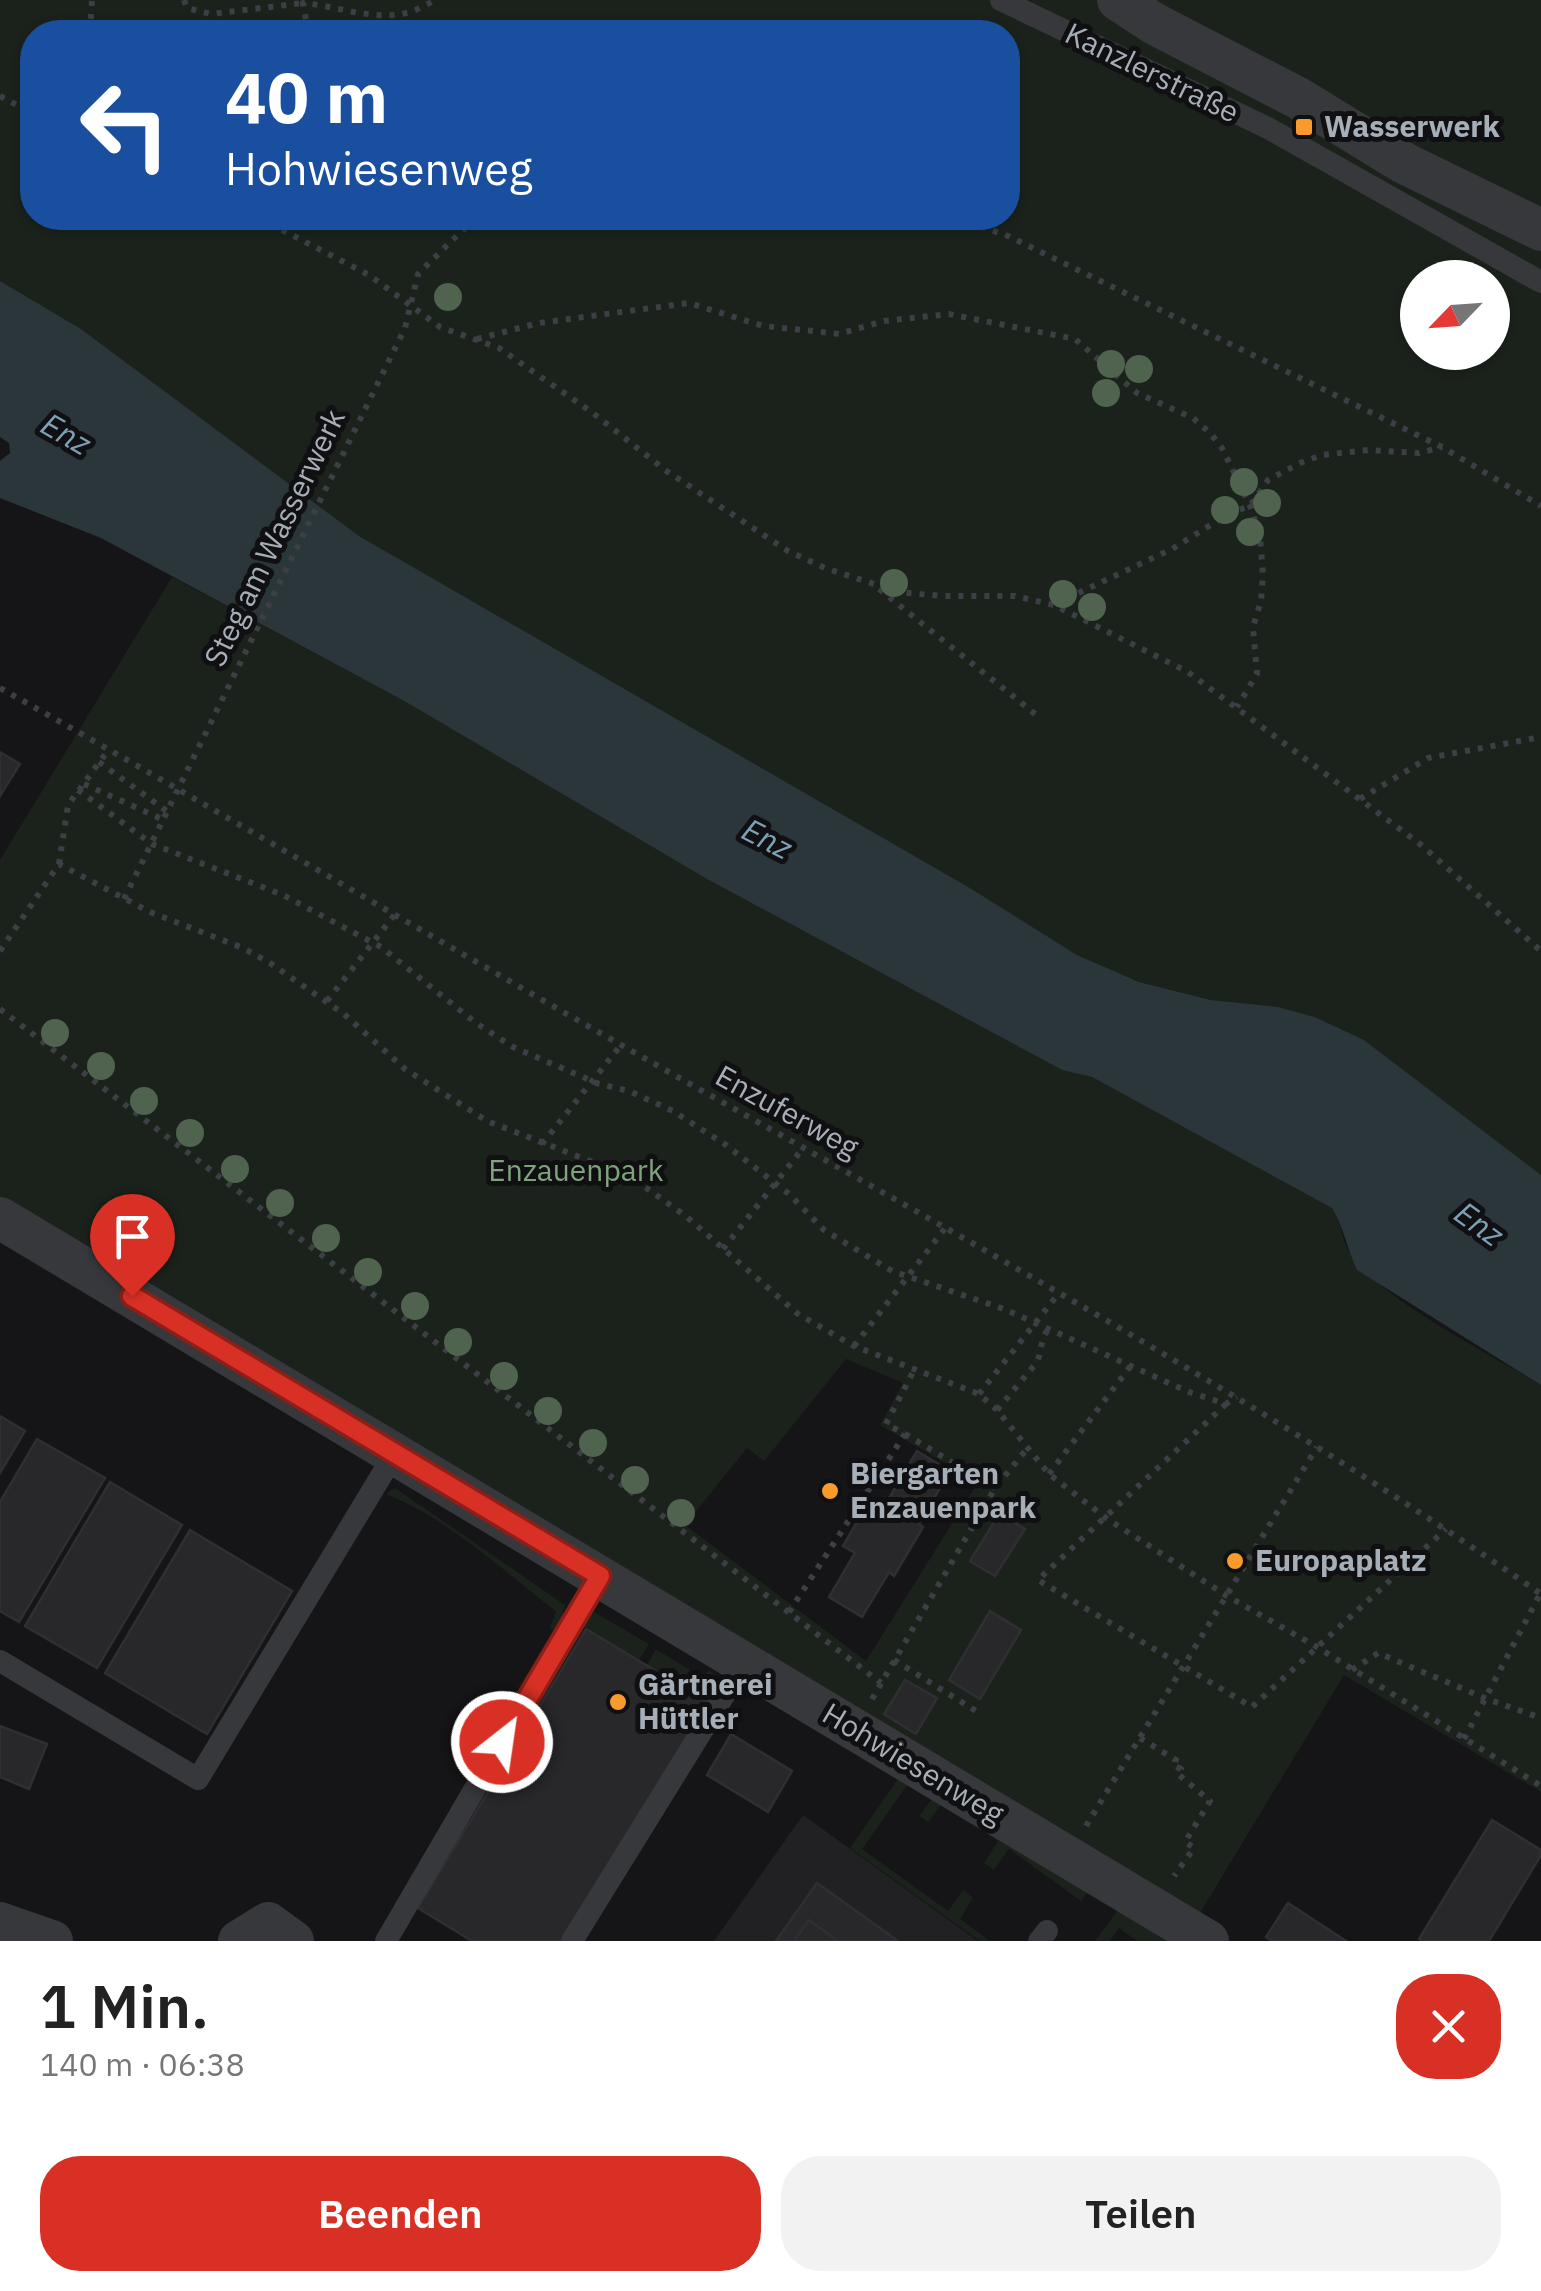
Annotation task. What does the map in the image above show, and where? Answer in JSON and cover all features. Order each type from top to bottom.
[{"type":"street","name":"Kanzlerstraße","points":[[1118,0],[1277,110],[1404,163],[1541,230]]},
{"type":"street","name":"Hohwiesenweg","points":[[0,1218],[744,1662],[841,1724],[1084,1840],[1208,1941]]},
{"type":"street","points":[[0,1923],[52,1941]]},
{"type":"street","points":[[239,1941],[268,1923],[294,1941]]},
{"type":"lane","name":"Kanzlerstraße","points":[[1001,0],[1277,110]]},
{"type":"lane","points":[[1277,110],[1541,282]]},
{"type":"lane","points":[[0,1661],[198,1780],[394,1454]]},
{"type":"lane","points":[[386,1941],[600,1576]]},
{"type":"lane","points":[[572,1941],[744,1662]]},
{"type":"path","points":[[184,0],[187,8],[211,14],[303,3],[364,14],[392,14],[407,13],[436,0]]},
{"type":"path","points":[[303,3],[306,20]]},
{"type":"path","points":[[285,230],[369,274],[440,327],[499,348],[665,470],[788,551],[874,586],[924,595],[1015,596],[1054,605],[1188,672],[1455,873],[1541,951]]},
{"type":"path","name":"Steg am Wasserwerk","points":[[124,899],[405,328],[418,274],[462,230]]},
{"type":"path","points":[[991,230],[1442,447],[1541,506]]},
{"type":"path","points":[[476,339],[539,324],[689,303],[764,326],[840,334],[884,321],[949,314],[1060,334],[1074,340],[1137,393],[1193,418],[1210,433],[1222,448],[1250,506],[1260,536],[1262,575],[1261,601],[1253,627],[1257,674],[1236,707]]},
{"type":"path","points":[[1054,605],[1250,506],[1258,491],[1282,471],[1322,456],[1368,450],[1419,453],[1442,447]]},
{"type":"path","points":[[874,586],[1039,717]]},
{"type":"path","name":"Enzuferweg","points":[[0,688],[1237,1397],[1446,1528],[1541,1594]]},
{"type":"path","points":[[1360,799],[1428,758],[1541,737]]},
{"type":"path","points":[[0,950],[59,864],[68,805],[109,749]]},
{"type":"path","points":[[99,762],[166,816]]},
{"type":"path","points":[[81,787],[166,816]]},
{"type":"path","points":[[81,787],[152,844],[282,895],[373,943],[496,1036],[532,1056],[672,1111],[726,1145],[788,1194],[824,1230],[907,1277],[1035,1322],[1189,1392],[1226,1404]]},
{"type":"path","points":[[59,864],[124,899],[243,948],[327,1001],[389,1056],[487,1120],[631,1177],[672,1206],[798,1314],[854,1346],[979,1394],[997,1410],[1049,1474],[1106,1518],[1541,1786]]},
{"type":"path","points":[[327,1001],[396,913]]},
{"type":"path","points":[[0,1008],[881,1683]]},
{"type":"path","points":[[542,1144],[621,1044]]},
{"type":"path","points":[[723,1249],[804,1147]]},
{"type":"path","points":[[854,1346],[946,1227]]},
{"type":"path","points":[[979,1394],[1059,1293]]},
{"type":"path","points":[[997,1410],[1037,1362],[1040,1340],[1048,1328]]},
{"type":"path","points":[[1049,1474],[1132,1364]]},
{"type":"path","points":[[916,1368],[886,1424],[995,1488]]},
{"type":"path","points":[[1237,1397],[1038,1580],[1252,1707],[1446,1528]]},
{"type":"path","points":[[789,1612],[905,1434]]},
{"type":"path","points":[[1084,1840],[1140,1738],[1318,1447]]},
{"type":"path","points":[[841,1724],[881,1683],[995,1488],[1026,1450]]},
{"type":"path","points":[[1464,1738],[1541,1594]]},
{"type":"path","points":[[1352,1670],[1378,1653],[1541,1718]]},
{"type":"path","points":[[894,1660],[976,1711]]},
{"type":"path","points":[[1140,1738],[1176,1760],[1173,1764],[1181,1769],[1178,1774],[1210,1800],[1184,1842],[1194,1848],[1171,1880],[1157,1871]]},
{"type":"shaded area","points":[[803,1815],[978,1941],[714,1941]]},
{"type":"green space","points":[[0,0],[1541,0],[1541,1175],[1364,1040],[1315,1017],[1278,1007],[1211,1000],[1139,982],[1077,955],[970,888],[359,536],[81,329],[0,281]]},
{"type":"green space","name":"Enzauenpark","points":[[172,577],[406,702],[707,879],[1062,1070],[1092,1077],[1333,1208],[1349,1252],[1384,1288],[1437,1325],[1541,1385],[1541,1792],[1344,1675],[1197,1918],[0,1201],[0,860]],"holes":[[[846,1359],[903,1383],[880,1425],[978,1482],[866,1661],[685,1525],[747,1448],[764,1461]]]},
{"type":"green space","points":[[395,1488],[565,1605],[558,1632],[550,1628],[556,1611],[454,1531],[386,1494]]},
{"type":"green space","points":[[594,1612],[649,1644],[639,1660],[581,1625]]},
{"type":"green space","points":[[656,1649],[703,1678],[709,1670],[720,1678],[709,1703],[647,1665]]},
{"type":"green space","points":[[904,1770],[908,1784],[862,1849],[948,1911],[963,1890],[973,1898],[960,1919],[990,1941],[980,1941],[850,1848]]},
{"type":"green space","points":[[934,1796],[1088,1891],[1081,1901],[1009,1849],[994,1870],[984,1863],[998,1841],[943,1802],[928,1822],[919,1816]]},
{"type":"green space","points":[[1118,1910],[1187,1941],[1137,1941],[1119,1928],[1110,1941],[1095,1941]]},
{"type":"water","name":"Enz","points":[[0,281],[81,329],[359,536],[970,888],[1077,955],[1139,982],[1211,1000],[1278,1007],[1315,1017],[1364,1040],[1541,1175],[1541,1385],[1357,1270],[1332,1208],[1092,1077],[1062,1070],[707,879],[406,702],[101,538],[0,498],[0,461],[10,453],[9,443],[0,437]]},
{"type":"building","points":[[0,752],[20,764],[0,796]]},
{"type":"building","points":[[0,1416],[25,1431],[0,1473]]},
{"type":"building","points":[[37,1439],[105,1478],[19,1622],[0,1611],[0,1502]]},
{"type":"building","points":[[917,1451],[950,1471],[894,1576],[889,1572],[862,1617],[829,1597],[855,1553],[843,1546],[871,1498],[885,1505]]},
{"type":"building","points":[[110,1482],[182,1525],[97,1668],[25,1626]]},
{"type":"building","points":[[999,1514],[1025,1529],[995,1576],[970,1561]]},
{"type":"building","points":[[190,1530],[292,1591],[207,1734],[105,1673]]},
{"type":"building","points":[[990,1611],[1021,1630],[980,1699],[949,1680]]},
{"type":"building","points":[[586,1629],[709,1703],[567,1941],[472,1941],[418,1908]]},
{"type":"building","points":[[905,1680],[937,1698],[916,1734],[884,1714]]},
{"type":"building","points":[[0,1726],[47,1744],[29,1789],[0,1777]]},
{"type":"building","points":[[731,1734],[792,1771],[768,1812],[707,1775]]},
{"type":"building","points":[[1492,1820],[1541,1850],[1541,1855],[1489,1941],[1422,1941],[1419,1939]]},
{"type":"building","points":[[817,1883],[898,1941],[776,1941]]},
{"type":"building","points":[[1288,1903],[1346,1941],[1272,1941],[1266,1937]]},
{"type":"building","points":[[809,1920],[838,1941],[794,1941]]},
{"type":"place","name":"Wasserwerk","points":[[1304,127]]},
{"type":"place","name":"Biergarten Enzauenpark","points":[[830,1491]]},
{"type":"place","name":"Europaplatz","points":[[1235,1561]]},
{"type":"place","name":"Gärtnerei Hüttler","points":[[618,1702]]},
{"type":"route","points":[[132,1296],[600,1576],[502,1742]]}]
